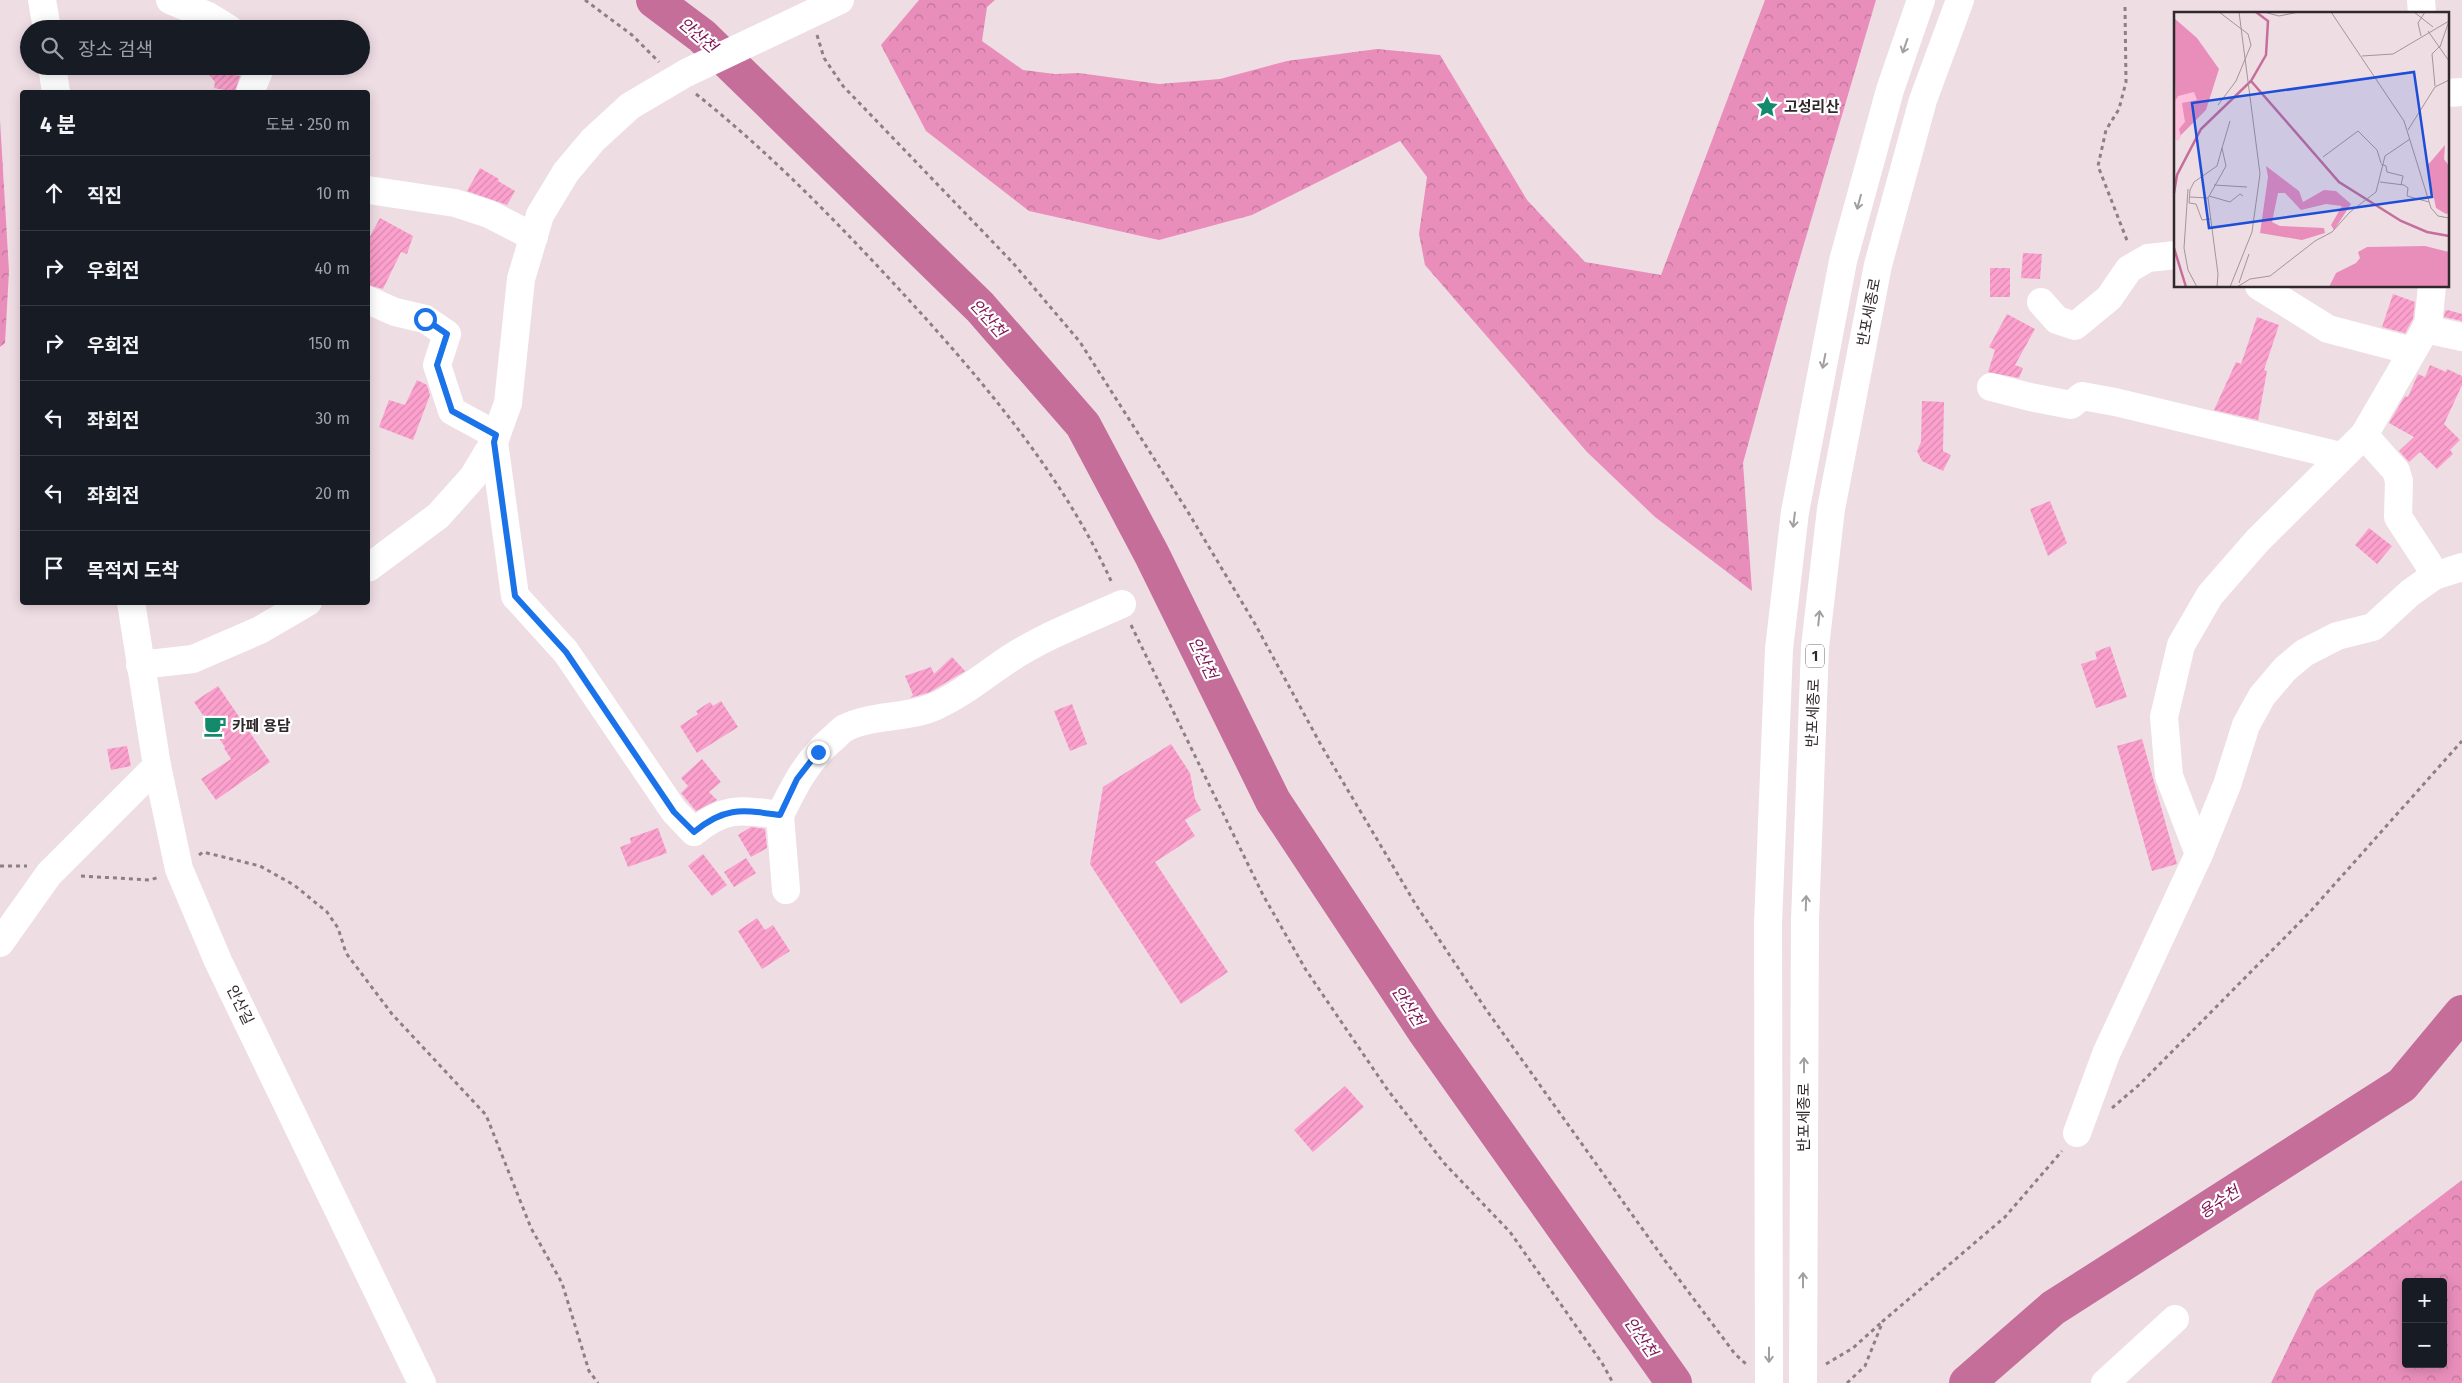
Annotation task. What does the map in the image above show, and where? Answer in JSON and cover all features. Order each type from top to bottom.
[{"type":"main road","points":[[42,0],[45,20]]},
{"type":"main road","points":[[170,0],[214,20]]},
{"type":"main road","points":[[370,567],[438,516],[473,477],[495,439],[508,403],[521,279],[540,215],[566,172],[593,140],[630,106],[681,76],[840,0]]},
{"type":"main road","points":[[1761,1377],[1769,1327],[1768,924],[1772,787],[1779,649],[1792,532],[1843,261],[1890,90],[1921,0]]},
{"type":"main road","name":"반포세종로","points":[[1811,1376],[1802,1329],[1805,922],[1815,647],[1831,509],[1878,265],[1923,100],[1960,0]]},
{"type":"main road","points":[[53,75],[56,90]]},
{"type":"main road","points":[[251,90],[257,75]]},
{"type":"main road","points":[[370,190],[455,203],[488,214],[534,237]]},
{"type":"main road","points":[[2041,302],[2057,320],[2075,326],[2109,298],[2129,269],[2148,258],[2174,255]]},
{"type":"main road","points":[[2262,288],[2328,330],[2419,340],[2462,338]]},
{"type":"main road","points":[[2199,854],[2169,776],[2164,717],[2182,645],[2210,595],[2258,540],[2364,435],[2419,340],[2432,288]]},
{"type":"main road","points":[[370,301],[395,312],[425,319],[447,334],[437,365],[452,411],[495,439],[515,596],[566,652],[674,812],[694,832],[710,818],[726,812],[780,815]]},
{"type":"main road","points":[[1992,387],[2071,405],[2082,396],[2115,402],[2341,456]]},
{"type":"main road","points":[[2364,435],[2396,471],[2399,481],[2398,517],[2428,563],[2434,576]]},
{"type":"main road","points":[[2077,1133],[2106,1054],[2199,854],[2227,786],[2246,725],[2262,696],[2285,669],[2304,653],[2337,636],[2373,627],[2410,593],[2434,576],[2462,567]]},
{"type":"main road","points":[[786,890],[780,815],[797,779],[818,752],[844,729],[867,722],[909,715],[935,706],[974,686],[1010,658],[1060,632],[1122,604]]},
{"type":"main road","name":"안산길","points":[[131,605],[157,766],[179,869],[218,961],[422,1383]]},
{"type":"main road","points":[[140,665],[192,659],[260,630],[303,605]]},
{"type":"main road","points":[[0,943],[49,874],[157,766]]},
{"type":"main road","points":[[2105,1383],[2175,1319]]},
{"type":"path","points":[[585,0],[632,35],[681,76],[843,228],[935,328],[993,396],[1062,493],[1098,552],[1263,895],[1306,970],[1387,1089],[1444,1163],[1510,1232],[1602,1362],[1613,1383]]},
{"type":"path","points":[[2125,7],[2126,82],[2119,108],[2106,130],[2098,166],[2121,228],[2137,264]]},
{"type":"path","points":[[806,17],[824,58],[843,86],[1013,263],[1080,342],[1188,512],[1255,624],[1321,745],[1416,905],[1485,1008],[1666,1262],[1736,1354],[1761,1377]]},
{"type":"path","points":[[2109,1110],[2140,1084],[2309,913],[2462,741]]},
{"type":"path","points":[[0,866],[36,866],[49,874],[150,880],[179,869],[203,852],[260,866],[294,885],[327,912],[338,928],[346,952],[392,1014],[486,1115],[531,1228],[562,1283],[589,1372],[598,1383]]},
{"type":"path","points":[[1811,1376],[1853,1348],[2005,1218],[2077,1133]]},
{"type":"path","points":[[1847,1383],[1864,1366],[1883,1321]]},
{"type":"green space","points":[[919,0],[995,0],[987,7],[982,41],[1023,70],[1055,74],[1079,73],[1159,84],[1220,79],[1287,61],[1377,49],[1440,55],[1527,200],[1585,262],[1661,275],[1765,0],[1876,0],[1791,288],[1743,463],[1752,591],[1655,517],[1587,452],[1425,265],[1419,234],[1427,177],[1400,141],[1252,215],[1159,240],[1029,211],[926,131],[881,45]]},
{"type":"green space","points":[[0,120],[9,271],[5,343],[0,347]]},
{"type":"green space","points":[[2462,1180],[2462,1383],[2271,1383],[2316,1291]]},
{"type":"building","points":[[209,75],[240,76],[236,90],[214,88],[215,82]]},
{"type":"building","points":[[480,168],[515,191],[507,205],[467,191]]},
{"type":"building","points":[[380,218],[413,236],[407,254],[401,252],[383,289],[370,286],[370,236]]},
{"type":"building","points":[[2023,253],[2042,254],[2040,279],[2021,278]]},
{"type":"building","points":[[1990,268],[2010,268],[2010,297],[1990,297]]},
{"type":"building","points":[[2393,294],[2415,302],[2413,319],[2405,333],[2382,327]]},
{"type":"building","points":[[2448,310],[2462,314],[2462,321],[2444,317],[2445,311]]},
{"type":"building","points":[[2007,314],[2035,329],[2015,365],[2023,368],[2019,378],[1988,372],[1995,350],[1989,347]]},
{"type":"building","points":[[2257,317],[2279,325],[2264,370],[2267,371],[2258,420],[2214,410],[2236,362],[2241,364]]},
{"type":"building","points":[[2430,365],[2446,372],[2447,369],[2462,376],[2462,385],[2444,424],[2460,440],[2450,450],[2453,454],[2437,469],[2420,452],[2409,462],[2399,451],[2414,437],[2389,423],[2405,396],[2408,397],[2418,374],[2425,377]]},
{"type":"building","points":[[417,380],[427,385],[430,395],[413,440],[379,427],[389,400],[405,405]]},
{"type":"building","points":[[1922,401],[1944,402],[1943,451],[1951,455],[1943,471],[1922,461],[1917,451],[1921,442]]},
{"type":"building","points":[[2050,501],[2067,543],[2048,556],[2030,509]]},
{"type":"building","points":[[2369,528],[2392,546],[2377,564],[2355,545]]},
{"type":"building","points":[[2110,646],[2127,697],[2096,708],[2081,664],[2097,659],[2095,652]]},
{"type":"building","points":[[952,657],[965,671],[930,692],[910,698],[913,695],[905,676],[931,667],[934,674]]},
{"type":"building","points":[[218,686],[270,762],[216,800],[201,779],[231,759],[225,747],[194,702]]},
{"type":"building","points":[[721,701],[738,727],[697,753],[680,726],[698,714],[696,711],[710,702],[713,706]]},
{"type":"building","points":[[1072,704],[1087,744],[1070,751],[1054,711]]},
{"type":"building","points":[[2142,739],[2177,864],[2152,871],[2117,746]]},
{"type":"building","points":[[1171,744],[1190,773],[1195,799],[1201,810],[1185,820],[1195,836],[1155,862],[1228,972],[1181,1004],[1090,864],[1103,787]]},
{"type":"building","points":[[127,746],[131,766],[111,770],[107,749]]},
{"type":"building","points":[[702,759],[721,782],[709,792],[717,800],[696,811],[681,793],[688,786],[681,778]]},
{"type":"building","points":[[751,827],[765,829],[767,848],[751,857],[738,835]]},
{"type":"building","points":[[658,828],[667,853],[628,867],[620,847],[631,843],[630,838]]},
{"type":"building","points":[[703,854],[727,885],[712,896],[688,866]]},
{"type":"building","points":[[746,858],[756,873],[734,887],[724,872]]},
{"type":"building","points":[[757,918],[765,930],[773,925],[790,951],[762,969],[738,931]]},
{"type":"building","points":[[1345,1086],[1364,1107],[1313,1152],[1294,1130]]},
{"type":"waterway","name":"안산천","points":[[654,0],[702,36],[980,307],[1083,425],[1152,555],[1273,801],[1425,1031],[1674,1383]]},
{"type":"waterway","name":"용수천","points":[[1967,1383],[2053,1308],[2402,1085],[2462,1013]]},
{"type":"place","name":"고성리산","points":[[1767,107]]},
{"type":"place","name":"카페 용담","points":[[215,726]]},
{"type":"route","points":[[425,319],[447,334],[437,365],[452,411],[496,435],[494,442],[515,596],[566,652],[674,812],[694,832],[710,818],[726,812],[780,815],[797,779],[818,752]]}]
